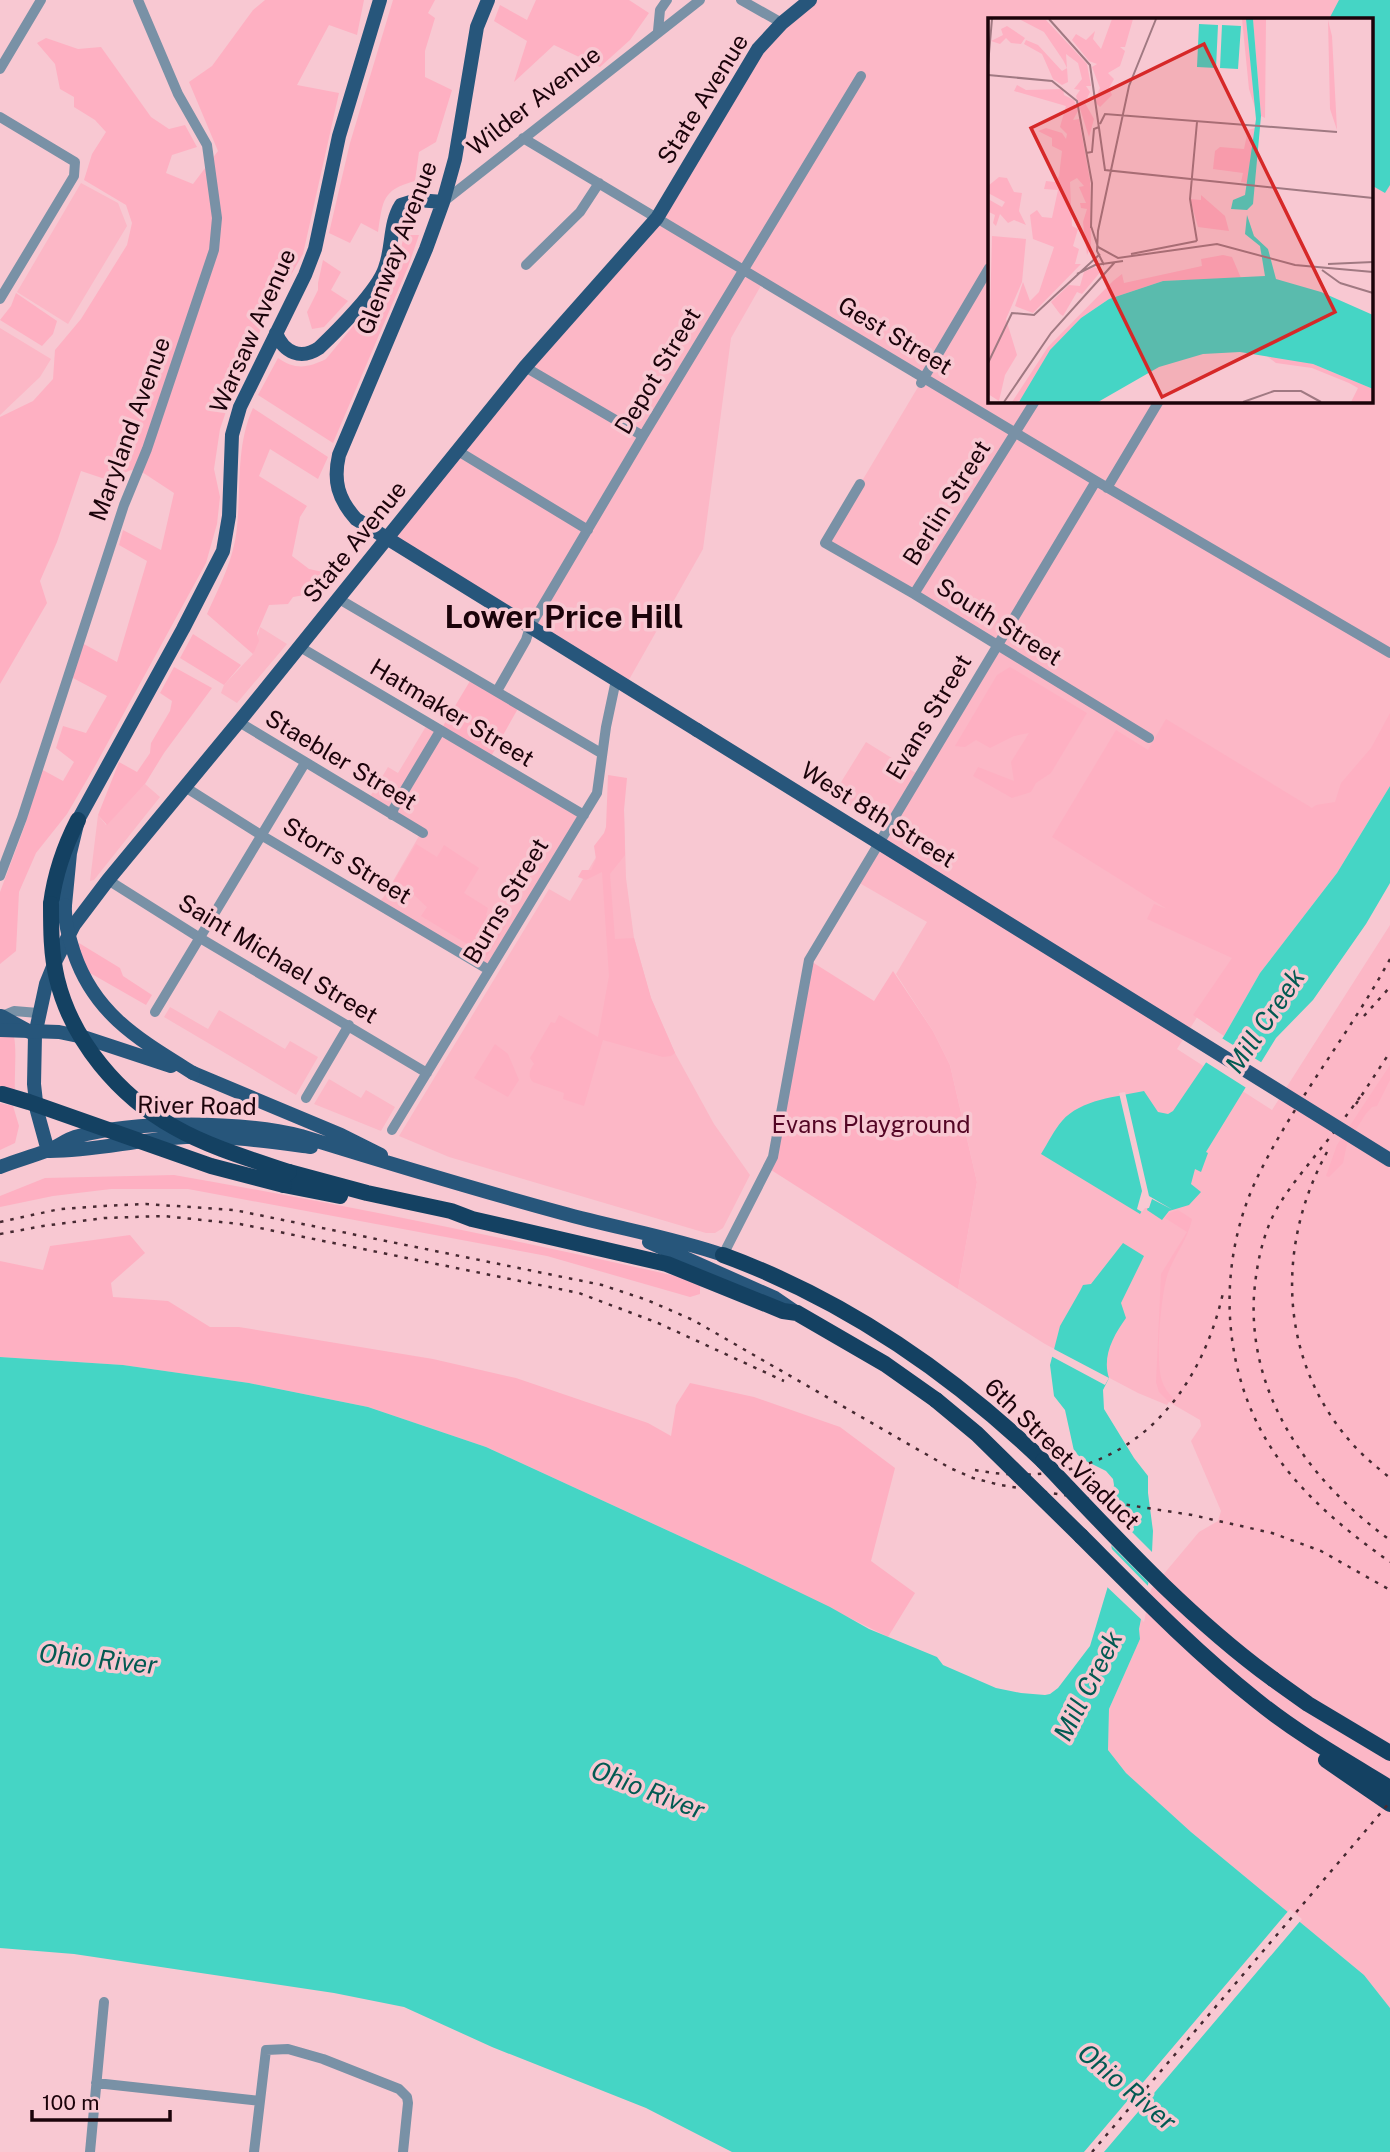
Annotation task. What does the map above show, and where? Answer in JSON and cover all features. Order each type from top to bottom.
[{"type":"highway","points":[[78,820],[61,858],[58,905],[51,932],[57,980],[84,1041],[106,1071],[136,1101],[175,1128],[287,1179]]},
{"type":"highway","points":[[1,1094],[211,1166],[287,1179]]},
{"type":"highway","name":"6th Street Viaduct","points":[[287,1179],[451,1211],[472,1219],[667,1264],[773,1302],[783,1311],[797,1313],[885,1364],[936,1400],[977,1434],[1177,1632],[1258,1702],[1312,1741]]},
{"type":"highway","name":"6th Street Viaduct","points":[[723,1255],[783,1280],[850,1315],[979,1403],[1043,1461],[1201,1621],[1273,1679],[1390,1754]]},
{"type":"highway","points":[[1312,1741],[1390,1788]]},
{"type":"highway","points":[[1312,1741],[1322,1756],[1390,1804]]},
{"type":"main road","name":"Warsaw Avenue","points":[[78,820],[223,551],[229,516],[232,435],[240,407],[305,275],[315,249],[339,136],[380,0]]},
{"type":"main road","name":"Glenway Avenue","points":[[345,506],[336,486],[339,455],[426,249],[443,202],[455,159],[477,27],[488,0]]},
{"type":"main road","name":"State Avenue","points":[[48,1151],[37,1111],[34,1084],[35,1035],[38,1013],[55,962],[69,933],[108,880],[525,367],[657,218],[758,49],[782,23],[810,0]]},
{"type":"main road","points":[[276,333],[284,346],[297,354],[312,353],[319,348],[379,280],[388,260],[394,217],[401,205],[418,200],[443,202]]},
{"type":"main road","name":"West 8th Street","points":[[345,506],[356,519],[1390,1160]]},
{"type":"main road","points":[[58,905],[78,965],[99,1001],[128,1031],[193,1073]]},
{"type":"main road","points":[[0,1016],[35,1035]]},
{"type":"main road","points":[[0,1030],[41,1030],[83,1037],[193,1073],[295,1114],[409,1169]]},
{"type":"main road","name":"River Road","points":[[0,1167],[48,1151],[72,1138],[130,1127],[195,1126],[289,1133],[409,1169],[723,1255]]},
{"type":"main road","name":"River Road","points":[[623,1229],[773,1302]]},
{"type":"street","points":[[0,69],[41,0]]},
{"type":"street","name":"Maryland Avenue","points":[[0,876],[22,818],[124,505],[147,449],[214,250],[217,218],[207,145],[178,94],[138,0]]},
{"type":"street","points":[[659,31],[660,10],[667,0]]},
{"type":"street","name":"Wilder Avenue","points":[[443,202],[700,0]]},
{"type":"street","points":[[741,0],[782,23]]},
{"type":"street","name":"Depot Street","points":[[498,691],[526,640],[530,627],[861,76]]},
{"type":"street","points":[[0,117],[75,162],[74,176],[0,299]]},
{"type":"street","name":"Gest Street","points":[[523,138],[922,380],[1390,653]]},
{"type":"street","points":[[526,265],[580,212],[599,183]]},
{"type":"street","points":[[922,380],[988,270]]},
{"type":"street","points":[[525,367],[643,436]]},
{"type":"street","name":"Berlin Street","points":[[914,594],[1034,402]]},
{"type":"street","points":[[1107,488],[1158,402]]},
{"type":"street","points":[[458,451],[588,530]]},
{"type":"street","name":"Evans Street","points":[[723,1255],[773,1157],[809,960],[1096,481]]},
{"type":"street","name":"South Street","points":[[860,484],[825,543],[914,594],[1149,738]]},
{"type":"street","points":[[339,598],[601,753]]},
{"type":"street","name":"Hatmaker Street","points":[[299,647],[583,816]]},
{"type":"street","name":"Burns Street","points":[[392,1130],[597,793],[601,753],[621,683]]},
{"type":"street","name":"Staebler Street","points":[[239,722],[423,833]]},
{"type":"street","points":[[392,815],[394,807],[440,731]]},
{"type":"street","points":[[155,1012],[305,762]]},
{"type":"street","name":"Storrs Street","points":[[185,787],[489,970]]},
{"type":"street","name":"Saint Michael Street","points":[[108,880],[427,1073]]},
{"type":"street","points":[[0,1016],[14,1011],[38,1013]]},
{"type":"street","points":[[306,1098],[349,1026]]},
{"type":"street","points":[[90,2152],[104,2002]]},
{"type":"street","points":[[254,2152],[266,2050],[288,2049],[370,2077],[399,2089],[407,2096],[403,2152]]},
{"type":"street","points":[[96,2083],[260,2101]]},
{"type":"shaded area","points":[[810,0],[1390,0],[1390,786],[1324,816],[1177,1049],[1272,1110],[1390,925],[1390,2008],[1364,1975],[1191,1832],[1126,1773],[1108,1750],[1109,1709],[1140,1639],[1139,1629],[1147,1594],[1199,1532],[1218,1521],[1221,1511],[1191,1441],[1201,1426],[1200,1420],[1169,1402],[1167,1405],[1138,1393],[1045,1344],[958,1289],[977,1182],[950,1065],[933,1031],[896,974],[927,922],[856,881],[886,828],[833,795],[866,742],[919,775],[996,645],[825,543],[924,377],[763,282],[731,338],[703,549],[626,685],[387,538],[657,218],[758,49]]},
{"type":"shaded area","points":[[81,183],[118,203],[127,226],[68,324],[17,292]]},
{"type":"shaded area","points":[[0,328],[51,359],[40,377],[0,415]]},
{"type":"shaded area","points":[[260,627],[287,644],[237,703],[221,693],[224,685],[253,654]]},
{"type":"shaded area","points":[[428,723],[584,815],[489,970],[378,904],[419,836],[368,800],[388,767],[398,773]]},
{"type":"shaded area","points":[[145,784],[160,797],[94,880],[90,881],[98,815],[106,825]]},
{"type":"shaded area","points":[[624,810],[626,878],[634,938],[651,998],[675,1053],[714,1124],[750,1175],[723,1228],[715,1233],[706,1233],[449,1157],[399,1136],[549,889],[570,901]]},
{"type":"shaded area","points":[[170,1007],[208,1029],[219,1010],[285,1049],[290,1041],[318,1057],[296,1095],[164,1017]]},
{"type":"shaded area","points":[[329,1079],[361,1098],[366,1090],[395,1107],[381,1131],[314,1104]]},
{"type":"green space","points":[[265,0],[364,0],[357,35],[329,25],[297,85],[339,93],[303,254],[265,320],[220,429],[214,469],[220,497],[217,524],[206,563],[67,814],[36,853],[19,892],[16,951],[0,964],[0,892],[25,825],[41,769],[63,781],[74,762],[56,748],[63,726],[86,733],[107,696],[71,677],[82,643],[117,662],[147,561],[119,545],[123,530],[161,550],[174,493],[142,472],[131,470],[108,480],[81,471],[57,542],[40,581],[47,603],[0,684],[0,417],[33,401],[53,379],[55,350],[81,319],[127,245],[132,223],[126,205],[84,180],[92,154],[106,132],[95,120],[74,107],[74,97],[60,89],[55,64],[37,43],[46,38],[78,49],[101,47],[151,117],[169,129],[185,125],[197,147],[172,155],[166,173],[193,184],[218,151],[189,82],[212,66],[253,10]]},
{"type":"green space","points":[[393,0],[435,0],[428,13],[435,18],[425,51],[425,77],[452,90],[436,142],[419,152],[415,181],[396,188],[386,198],[378,232],[361,223],[350,243],[329,233],[350,143]]},
{"type":"green space","points":[[536,0],[629,0],[649,13],[630,40],[600,67],[554,45],[514,82],[527,41],[494,21],[500,5],[527,20]]},
{"type":"green space","points":[[404,235],[419,235],[333,443],[258,395],[278,358],[302,366],[326,359],[395,275]]},
{"type":"green space","points":[[323,260],[341,272],[331,290],[348,301],[324,327],[312,329],[307,312],[318,290]]},
{"type":"green space","points":[[16,293],[57,321],[53,334],[42,346],[0,320],[11,306]]},
{"type":"green space","points":[[253,408],[328,457],[318,479],[270,449],[259,476],[307,506],[300,517],[292,556],[309,569],[323,572],[316,593],[293,597],[288,604],[269,605],[257,633],[259,641],[253,654],[207,614],[233,550],[242,451]]},
{"type":"green space","points":[[193,634],[241,665],[224,685],[180,658]]},
{"type":"green space","points":[[174,667],[212,688],[164,753],[145,784],[107,825],[98,815],[119,762],[137,772],[150,753],[151,743],[170,711],[172,701],[160,693]]},
{"type":"green space","points":[[1010,667],[1087,713],[1051,773],[1036,783],[1031,792],[1012,798],[973,776],[978,767],[1014,781],[1011,762],[1029,733],[1014,736],[990,748],[976,740],[965,747],[955,746],[997,675]]},
{"type":"green space","points":[[473,676],[520,705],[489,760],[440,731]]},
{"type":"green space","points":[[1390,713],[1390,786],[1337,873],[1260,973],[1224,1036],[1193,1015],[1232,958],[1147,919],[1154,904],[1167,909],[1052,837],[1116,730],[1148,750],[1166,719],[1312,808],[1335,802],[1341,783],[1371,748]]},
{"type":"green space","points":[[608,775],[627,778],[624,810],[625,855],[610,874],[615,939],[634,938],[651,998],[675,1053],[663,1057],[603,1040],[584,1106],[563,1099],[564,1093],[533,1082],[530,1073],[534,1064],[530,1058],[551,1022],[555,1023],[559,1015],[598,1037],[609,976],[602,872],[586,880],[578,877],[582,870],[591,870],[596,859],[594,846],[606,827]]},
{"type":"green space","points":[[416,844],[437,857],[444,845],[479,868],[464,893],[488,908],[486,915],[506,925],[487,956],[421,916],[427,907],[404,886],[401,891],[391,886]]},
{"type":"green space","points":[[79,943],[120,968],[123,976],[152,995],[146,1005],[69,961]]},
{"type":"green space","name":"Evans Playground","points":[[809,960],[874,1001],[893,971],[933,1031],[950,1065],[977,1182],[958,1289],[768,1168]]},
{"type":"green space","points":[[14,1036],[15,1092],[0,1087],[0,1037]]},
{"type":"green space","points":[[495,1044],[508,1054],[519,1080],[508,1097],[474,1078]]},
{"type":"green space","points":[[1390,1065],[1390,1080],[1377,1106],[1372,1107],[1365,1115],[1347,1144],[1343,1163],[1329,1177],[1326,1176],[1337,1145]]},
{"type":"green space","points":[[0,1103],[13,1106],[19,1126],[15,1143],[0,1150]]},
{"type":"green space","points":[[174,1175],[425,1222],[676,1276],[700,1285],[700,1294],[690,1297],[547,1256],[188,1189],[111,1189],[53,1196],[0,1207],[0,1196],[45,1178]]},
{"type":"green space","points":[[1178,1210],[1192,1219],[1188,1233],[1168,1273],[1161,1311],[1160,1371],[1162,1381],[1173,1398],[1169,1402],[1159,1392],[1156,1382],[1161,1274],[1187,1232],[1165,1218],[1169,1213]]},
{"type":"green space","points":[[130,1235],[145,1253],[111,1283],[113,1297],[168,1301],[210,1327],[239,1327],[433,1359],[516,1378],[648,1423],[671,1436],[676,1405],[690,1383],[754,1397],[840,1427],[895,1468],[871,1561],[915,1593],[888,1637],[745,1566],[486,1447],[368,1407],[249,1383],[123,1365],[0,1357],[0,1261],[43,1270],[50,1246]]},
{"type":"water","points":[[1339,0],[1390,0],[1390,185],[1385,193],[1372,186],[1372,18],[1330,18]]},
{"type":"water","name":"Mill Creek","points":[[1390,786],[1390,883],[1366,924],[1313,1000],[1276,1038],[1206,1152],[1208,1153],[1201,1172],[1195,1169],[1191,1184],[1201,1192],[1189,1205],[1169,1211],[1162,1220],[1147,1210],[1148,1207],[1140,1214],[1041,1154],[1062,1121],[1089,1103],[1144,1091],[1158,1112],[1168,1114],[1173,1111],[1224,1036],[1260,973],[1337,873]]},
{"type":"water","points":[[1123,1243],[1144,1256],[1121,1303],[1126,1318],[1113,1339],[1108,1355],[1109,1378],[1103,1390],[1104,1409],[1148,1476],[1153,1531],[1150,1575],[1139,1629],[1140,1639],[1109,1709],[1108,1750],[1126,1773],[1191,1832],[1364,1975],[1390,2008],[1390,2152],[732,2152],[646,2108],[492,2047],[404,2007],[334,1993],[74,1954],[0,1948],[0,1357],[123,1365],[249,1383],[368,1407],[486,1447],[745,1566],[869,1629],[937,1657],[943,1665],[996,1688],[1045,1695],[1058,1688],[1090,1646],[1108,1586],[1112,1551],[1108,1518],[1114,1485],[1113,1479],[1106,1471],[1082,1459],[1074,1451],[1065,1410],[1054,1396],[1050,1365],[1060,1326],[1083,1285],[1091,1284]]},
{"type":"pier","points":[[1220,1037],[1264,1064],[1248,1089],[1204,1061]]},
{"type":"pier","points":[[1125,1092],[1149,1196],[1173,1210],[1152,1199],[1149,1208],[1142,1212],[1137,1209],[1142,1191],[1119,1093]]},
{"type":"pier","points":[[1052,1348],[1109,1378],[1105,1385],[1049,1355]]},
{"type":"pier","points":[[1107,1507],[1156,1556],[1152,1586],[1107,1541]]},
{"type":"pier","points":[[1108,1545],[1151,1589],[1144,1622],[1104,1584]]},
{"type":"pier","points":[[1290,1909],[1302,1919],[1104,2152],[1084,2152]]},
{"type":"railway","points":[[1390,959],[1289,1120],[1258,1176],[1244,1210],[1230,1283],[1230,1320],[1235,1356],[1244,1392],[1259,1426],[1278,1458],[1302,1487],[1359,1539],[1390,1562]]},
{"type":"railway","points":[[1364,1016],[1390,987]]},
{"type":"railway","points":[[1356,1104],[1390,1052]]},
{"type":"railway","points":[[1360,1097],[1282,1200],[1272,1218],[1256,1275],[1255,1332],[1261,1368],[1273,1402],[1290,1434],[1310,1464],[1334,1492],[1390,1540]]},
{"type":"railway","points":[[1327,1152],[1310,1189],[1298,1228],[1293,1267],[1293,1306],[1300,1345],[1312,1382],[1332,1417],[1358,1450],[1390,1478]]},
{"type":"railway","points":[[0,1222],[60,1209],[104,1206],[146,1204],[234,1210],[602,1285],[647,1300],[693,1320],[950,1468],[973,1478],[1000,1485],[1192,1515],[1272,1533],[1321,1551],[1390,1590]]},
{"type":"railway","points":[[0,1234],[104,1218],[164,1216],[240,1224],[579,1293],[658,1323],[784,1381]]},
{"type":"railway","points":[[975,1470],[1022,1475],[1065,1470],[1104,1457],[1138,1437],[1167,1410],[1191,1376],[1210,1337],[1223,1293]]},
{"type":"railway","points":[[1092,2152],[1390,1802]]},
{"type":"district","name":"Lower Price Hill","points":[[564,617]]},
{"type":"water label","name":"Ohio River","points":[[98,1659]]},
{"type":"water label","name":"Ohio River","points":[[648,1790]]},
{"type":"water label","name":"Ohio River","points":[[1127,2087]]}]
